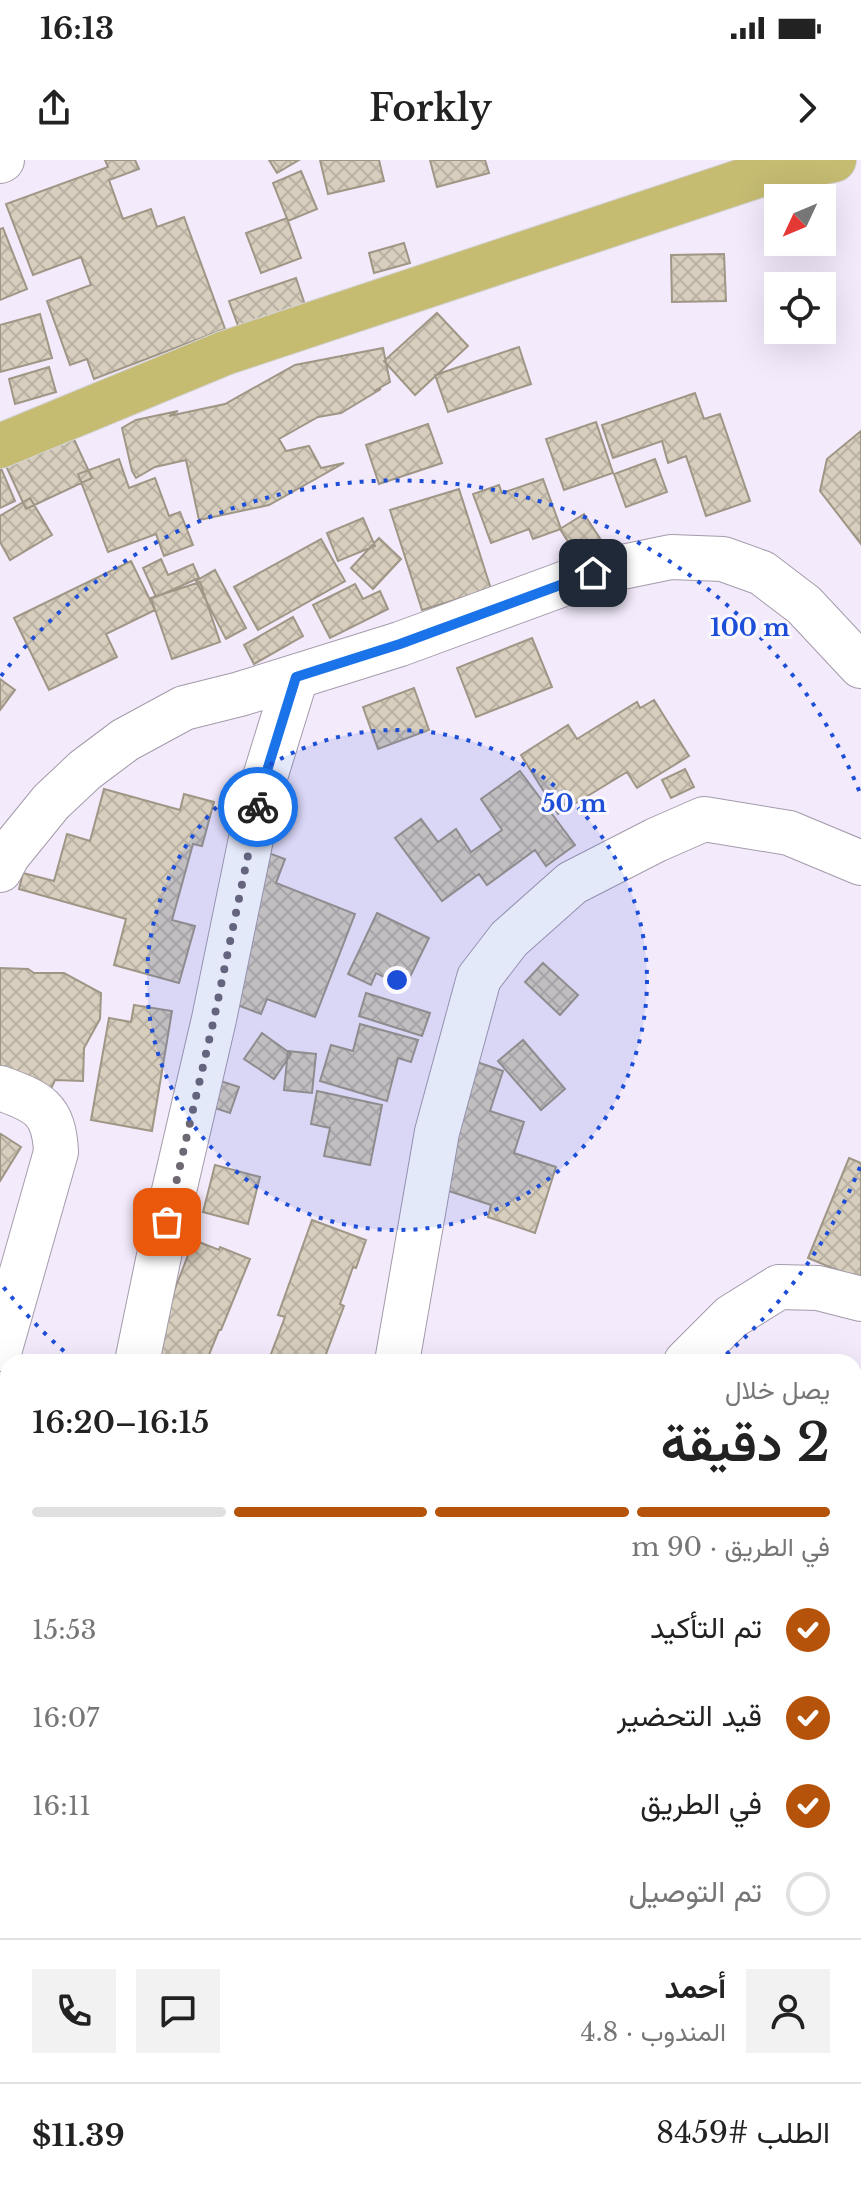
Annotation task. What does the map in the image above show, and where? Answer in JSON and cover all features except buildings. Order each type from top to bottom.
[{"type":"main road","points":[[0,446],[225,353],[757,176],[834,160]]},
{"type":"street","points":[[0,870],[8,855],[51,802],[85,770],[125,740],[184,708],[240,694],[400,644],[593,573],[671,557],[723,559],[762,573],[804,605],[861,666]]},
{"type":"street","points":[[139,1354],[214,1019],[261,790],[296,677]]},
{"type":"street","points":[[398,1354],[437,1132],[479,978],[509,939],[572,883],[704,819],[789,833],[861,863]]},
{"type":"street","points":[[0,1088],[22,1096],[45,1112],[55,1132],[56,1152],[0,1349]]},
{"type":"street","points":[[694,1354],[731,1317],[779,1287],[818,1288],[861,1299]]},
{"type":"way so far","points":[[167,1222],[239,905],[258,807]]},
{"type":"route","points":[[258,807],[296,677],[400,644],[593,573]]}]
